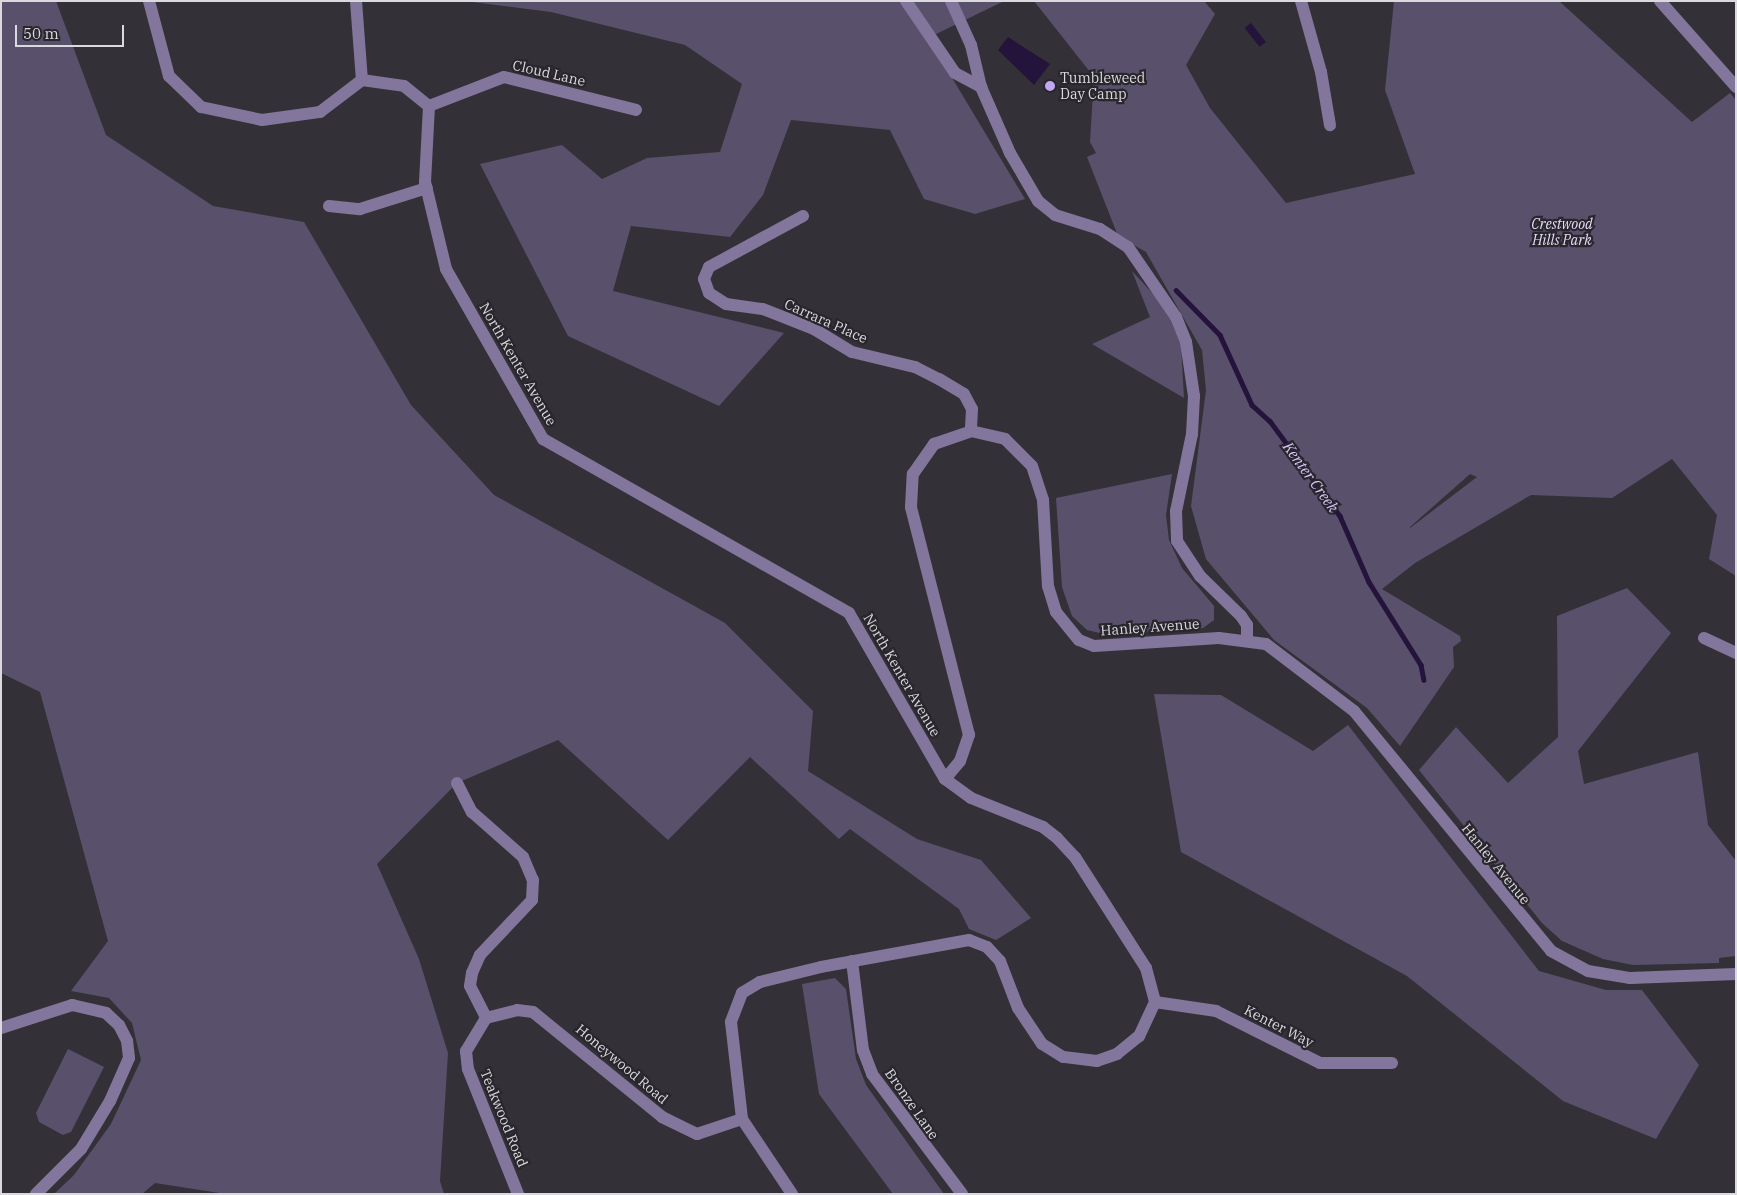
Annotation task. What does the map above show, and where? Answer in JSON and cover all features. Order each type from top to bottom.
[{"type":"street","points":[[149,1],[169,76],[200,107],[262,120],[320,112],[362,80],[404,86],[429,106]]},
{"type":"street","points":[[356,1],[362,80]]},
{"type":"street","points":[[951,1],[971,44],[981,87],[1010,153],[1038,201],[1055,215],[1100,229],[1128,246],[1176,317],[1186,342],[1194,396],[1192,434],[1176,511],[1177,541],[1200,576],[1241,616],[1247,625],[1247,641]]},
{"type":"street","points":[[1301,1],[1321,72],[1330,125]]},
{"type":"street","points":[[1660,1],[1736,88]]},
{"type":"street","points":[[910,2],[955,73],[981,87]]},
{"type":"street","name":"Cloud Lane","points":[[429,106],[504,77],[636,110]]},
{"type":"street","name":"North Kenter Avenue","points":[[429,106],[427,188],[446,269],[543,439],[849,614],[945,779],[971,798],[1043,827],[1058,838],[1124,930],[1146,968],[1155,1002]]},
{"type":"street","points":[[329,206],[360,209],[427,188]]},
{"type":"street","name":"Carrara Place","points":[[803,216],[709,267],[704,279],[709,293],[726,304],[763,309],[814,329],[852,352],[915,367],[940,379],[964,394],[972,409],[971,431]]},
{"type":"street","points":[[945,779],[960,760],[969,735],[967,720],[911,507],[913,474],[934,444],[971,431]]},
{"type":"street","name":"Hanley Avenue","points":[[971,431],[1005,439],[1032,466],[1043,500],[1048,586],[1056,612],[1079,640],[1094,646],[1219,638],[1266,644],[1354,711],[1551,951],[1588,971],[1622,977],[1736,974]]},
{"type":"street","points":[[1704,638],[1736,653]]},
{"type":"street","points":[[457,783],[472,812],[523,857],[533,880],[532,900],[480,955],[472,972],[470,986],[486,1018]]},
{"type":"street","points":[[792,1194],[742,1119],[731,1022],[742,993],[760,982],[954,940],[987,947],[1000,961],[1027,1025],[1042,1044],[1063,1057],[1097,1061],[1117,1054],[1139,1036],[1155,1002]]},
{"type":"street","name":"Bronze Lane","points":[[852,961],[863,1050],[872,1074],[962,1194]]},
{"type":"street","name":"Kenter Way","points":[[1155,1002],[1216,1011],[1320,1063],[1392,1062]]},
{"type":"street","points":[[1,1028],[72,1006],[106,1014],[119,1025],[127,1041],[129,1058],[110,1101],[81,1149],[36,1194]]},
{"type":"street","name":"Honeywood Road","points":[[486,1018],[517,1010],[533,1012],[662,1117],[697,1134],[742,1119]]},
{"type":"street","name":"Teakwood Road","points":[[486,1018],[466,1051],[468,1069],[518,1194]]},
{"type":"green space","points":[[1,1],[56,1],[106,135],[213,206],[304,222],[411,405],[494,495],[725,623],[813,711],[808,771],[917,839],[981,860],[1031,918],[996,940],[969,929],[959,909],[850,829],[839,839],[750,757],[668,840],[558,740],[457,783],[377,864],[419,959],[448,1053],[440,1181],[444,1194],[226,1194],[155,1183],[142,1194],[54,1194],[74,1175],[111,1124],[141,1060],[132,1023],[109,998],[71,991],[108,941],[40,692],[1,673]]},
{"type":"green space","points":[[464,1],[1004,1],[928,38],[1025,199],[975,214],[924,199],[890,130],[791,120],[763,195],[730,237],[631,226],[613,291],[784,333],[719,406],[568,336],[480,164],[562,145],[602,179],[647,158],[720,152],[742,84],[685,45],[551,12]]},
{"type":"green space","name":"Crestwood Hills Park","points":[[1034,1],[1204,1],[1215,14],[1186,65],[1210,108],[1286,203],[1415,174],[1385,90],[1394,1],[1559,1],[1692,122],[1730,93],[1736,100],[1736,576],[1709,559],[1717,515],[1672,459],[1612,498],[1531,495],[1415,563],[1382,589],[1460,636],[1461,641],[1453,647],[1454,667],[1400,746],[1367,708],[1274,640],[1206,559],[1191,506],[1206,390],[1202,350],[1146,252],[1118,236],[1087,157],[1096,153],[1090,142],[1094,77]],"holes":[[[1470,474],[1477,477],[1410,528]]]},
{"type":"green space","points":[[1132,271],[1166,308],[1181,344],[1184,398],[1092,344],[1150,317]]},
{"type":"green space","points":[[1172,474],[1166,515],[1169,540],[1182,568],[1214,606],[1214,620],[1203,628],[1104,634],[1087,630],[1072,616],[1062,587],[1056,498]]},
{"type":"green space","points":[[1627,588],[1671,633],[1578,751],[1584,784],[1698,752],[1708,825],[1736,861],[1736,956],[1719,958],[1719,963],[1633,965],[1603,959],[1562,941],[1542,923],[1419,770],[1456,727],[1508,783],[1558,737],[1557,616]]},
{"type":"green space","points":[[1154,694],[1221,695],[1313,751],[1348,725],[1539,971],[1606,990],[1642,990],[1699,1065],[1656,1139],[1563,1101],[1407,976],[1181,852]]},
{"type":"green space","points":[[835,978],[846,989],[856,1059],[866,1085],[944,1194],[893,1194],[819,1094],[802,984]]},
{"type":"green space","points":[[68,1049],[104,1067],[71,1132],[63,1135],[39,1122],[36,1113]]},
{"type":"shaded area","points":[[1251,23],[1266,42],[1259,47],[1245,28]]},
{"type":"shaded area","points":[[1008,37],[1050,64],[1034,85],[998,50]]},
{"type":"waterway","name":"Kenter Creek","points":[[1176,290],[1220,335],[1252,405],[1270,421],[1340,516],[1369,582],[1421,665],[1424,680]]},
{"type":"place","name":"Tumbleweed Day Camp","points":[[1050,86]]}]
